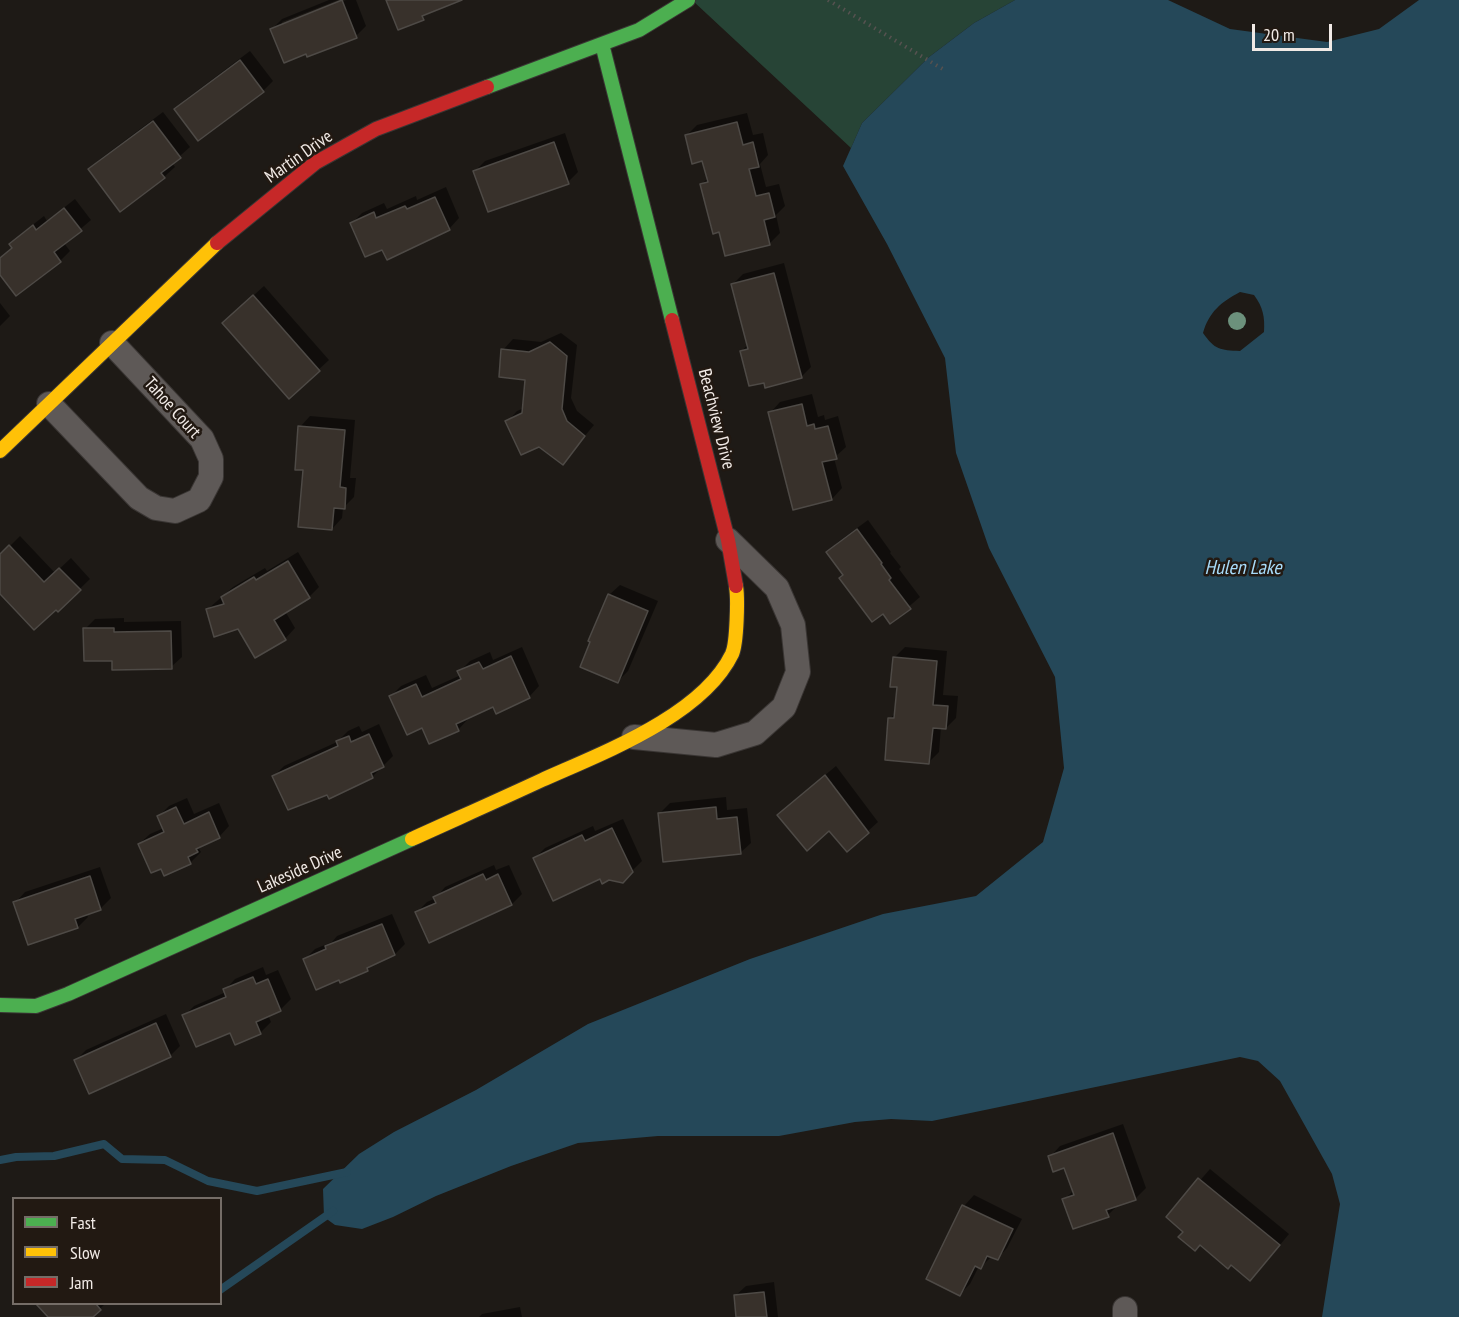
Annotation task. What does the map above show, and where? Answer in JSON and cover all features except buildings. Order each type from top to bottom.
[{"type":"street","name":"Martin Drive","points":[[0,451],[219,241],[315,163],[376,129],[639,30],[688,0]]},
{"type":"street","name":"Beachview Drive","points":[[602,44],[728,540],[738,597],[733,652],[710,686],[665,720],[611,749]]},
{"type":"street","name":"Tahoe Court","points":[[49,404],[139,498],[156,508],[175,512],[199,500],[211,477],[212,459],[202,439],[112,343]]},
{"type":"street","points":[[634,737],[716,745],[754,733],[784,707],[798,672],[793,625],[777,588],[728,540]]},
{"type":"street","name":"Lakeside Drive","points":[[0,1005],[36,1006],[68,994],[611,749]]},
{"type":"path","points":[[828,0],[946,70]]},
{"type":"green space","points":[[694,0],[1015,0],[974,23],[929,57],[862,123],[851,148]]},
{"type":"water","name":"Hulen Lake","points":[[1015,0],[1168,0],[1230,29],[1327,42],[1379,29],[1419,0],[1459,0],[1459,1317],[1322,1317],[1340,1204],[1332,1174],[1280,1081],[1258,1061],[1240,1057],[932,1121],[891,1119],[855,1122],[779,1136],[658,1136],[578,1143],[511,1166],[362,1229],[335,1225],[324,1217],[323,1189],[359,1154],[394,1132],[476,1090],[588,1024],[750,959],[883,914],[976,896],[1043,842],[1064,768],[1055,677],[989,548],[956,453],[945,358],[887,244],[843,166],[862,123],[929,57],[974,23]],"holes":[[[1240,292],[1254,295],[1263,312],[1264,332],[1240,351],[1223,349],[1211,343],[1203,333],[1217,308]]]},
{"type":"waterway","points":[[0,1160],[16,1157],[54,1156],[104,1144],[122,1159],[165,1160],[208,1181],[257,1191],[347,1172]]},
{"type":"waterway","points":[[222,1289],[333,1211]]},
{"type":"traffic: fast","points":[[487,87],[639,30],[688,0]]},
{"type":"traffic: fast","points":[[602,44],[672,320]]},
{"type":"traffic: fast","points":[[0,1005],[36,1006],[68,994],[412,839]]},
{"type":"traffic: slow","points":[[0,451],[217,243]]},
{"type":"traffic: slow","points":[[412,839],[621,745],[675,714],[718,676],[732,654],[737,620],[736,586]]},
{"type":"traffic: jam","points":[[217,243],[315,163],[376,129],[487,87]]},
{"type":"traffic: jam","points":[[672,320],[728,540],[736,586]]}]
